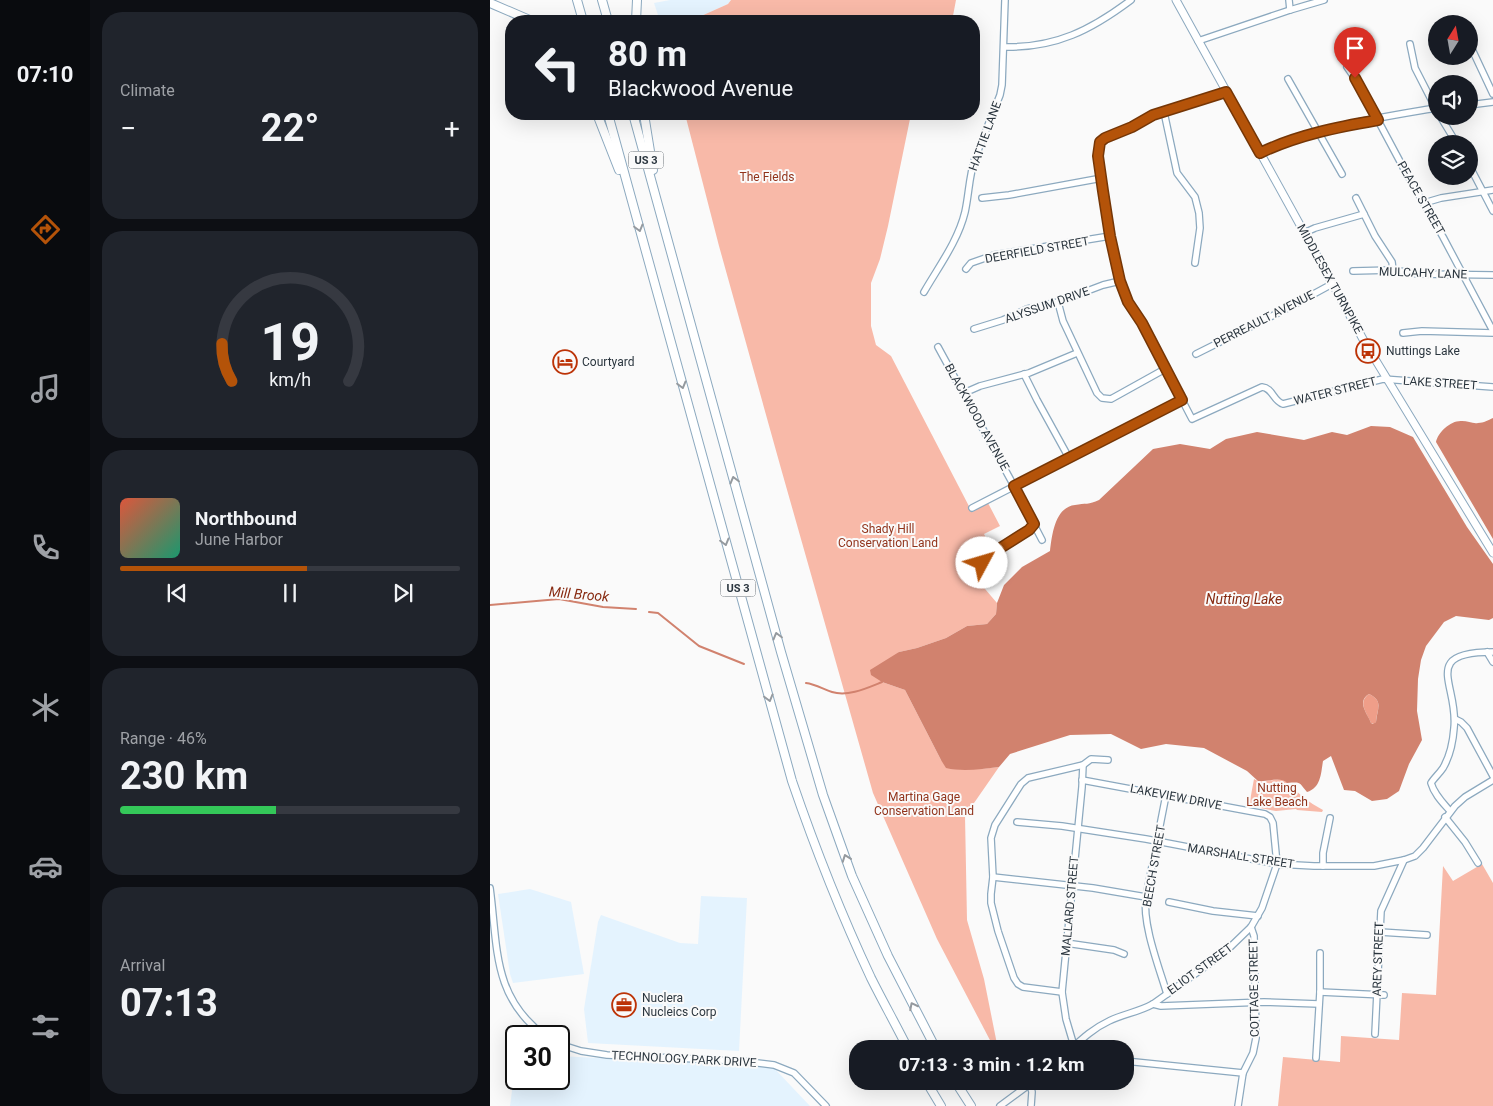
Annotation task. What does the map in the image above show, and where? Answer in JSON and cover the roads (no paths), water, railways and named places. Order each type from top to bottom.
[{"type":"highway","points":[[577,0],[581,15]]},
{"type":"highway","points":[[602,0],[606,15]]},
{"type":"highway","points":[[636,15],[637,0]]},
{"type":"highway","points":[[490,3],[518,15]]},
{"type":"highway","points":[[598,120],[633,206]]},
{"type":"highway","name":"US 3","points":[[610,120],[792,780],[816,850],[835,897],[872,980],[903,1040]]},
{"type":"highway","name":"US 3","points":[[636,120],[776,632],[823,795],[852,876],[888,956],[931,1040]]},
{"type":"highway","points":[[645,120],[659,207]]},
{"type":"highway","points":[[931,1090],[941,1106]]},
{"type":"highway","points":[[961,1090],[971,1106]]},
{"type":"main road","name":"MIDDLESEX TURNPIKE","points":[[1176,0],[1332,284],[1387,379],[1493,553]]},
{"type":"street","name":"HATTIE LANE","points":[[924,292],[952,244],[965,212],[972,168],[1001,90],[1003,79],[1005,0]]},
{"type":"street","points":[[1004,48],[1018,48],[1058,41],[1077,34],[1099,23],[1131,0]]},
{"type":"street","points":[[1289,0],[1290,10]]},
{"type":"street","points":[[1198,41],[1324,0]]},
{"type":"street","points":[[1410,44],[1415,68],[1428,93]]},
{"type":"street","points":[[1478,61],[1493,94]]},
{"type":"street","name":"PEACE STREET","points":[[1347,67],[1358,83],[1493,332]]},
{"type":"street","points":[[1288,79],[1342,174]]},
{"type":"street","points":[[972,508],[1182,400],[1142,323],[1128,302],[1120,281],[1110,236],[1098,150],[1102,140],[1132,127],[1153,115],[1226,92]]},
{"type":"street","points":[[1478,104],[1493,102]]},
{"type":"street","points":[[1260,153],[1286,142],[1319,132],[1428,111]]},
{"type":"street","points":[[1164,112],[1177,173],[1195,197],[1199,214],[1199,236],[1195,263]]},
{"type":"street","points":[[982,198],[1102,178]]},
{"type":"street","points":[[1478,182],[1493,211]]},
{"type":"street","points":[[1424,203],[1441,198],[1493,190]]},
{"type":"street","points":[[1356,198],[1375,236],[1392,262],[1393,270]]},
{"type":"street","points":[[1304,233],[1364,214]]},
{"type":"street","name":"DEERFIELD STREET","points":[[966,269],[971,263],[988,256],[1110,236]]},
{"type":"street","name":"MULCAHY LANE","points":[[1353,271],[1393,270],[1418,274],[1493,274]]},
{"type":"street","name":"ALYSSUM DRIVE","points":[[974,329],[1003,320],[1031,308],[1058,302],[1103,285],[1120,281]]},
{"type":"street","name":"PERREAULT AVENUE","points":[[1196,354],[1332,284]]},
{"type":"street","points":[[1058,302],[1063,321],[1097,393],[1105,400],[1121,394],[1165,369]]},
{"type":"street","points":[[1403,333],[1415,331],[1493,332]]},
{"type":"street","name":"BLACKWOOD AVENUE","points":[[938,347],[1042,540]]},
{"type":"street","points":[[964,393],[980,386],[1024,374],[1078,353]]},
{"type":"street","points":[[1024,374],[1069,458]]},
{"type":"street","name":"WATER STREET","points":[[1182,400],[1192,419],[1262,387],[1267,388],[1277,402],[1284,404],[1355,385],[1387,379]]},
{"type":"street","name":"LAKE STREET","points":[[1387,379],[1493,387]]},
{"type":"street","points":[[982,563],[1002,547],[1029,530],[1034,524]]},
{"type":"street","points":[[1450,810],[1440,800],[1431,783],[1447,761],[1452,742],[1455,719],[1448,678],[1450,664],[1454,659],[1469,653],[1490,652],[1493,662]]},
{"type":"street","points":[[1455,719],[1467,728],[1493,778]]},
{"type":"street","points":[[1062,992],[1031,989],[1018,984],[1014,978],[1000,938],[991,903],[990,894],[993,877],[991,838],[993,828],[1023,782],[1031,776],[1082,765],[1091,759],[1108,760]]},
{"type":"street","name":"MALLARD STREET","points":[[1071,1040],[1062,992],[1082,765]]},
{"type":"street","name":"MARSHALL STREET","points":[[1017,822],[1077,828],[1158,841],[1278,864],[1374,866],[1410,859],[1419,853],[1450,810],[1493,778]]},
{"type":"street","name":"LAKEVIEW DRIVE","points":[[1082,780],[1166,795],[1270,817]]},
{"type":"street","name":"BEECH STREET","points":[[1166,795],[1145,909],[1147,923],[1167,994]]},
{"type":"street","name":"ELIOT STREET","points":[[1082,1040],[1109,1021],[1153,1004],[1228,951],[1251,928],[1258,916],[1278,864],[1273,823],[1270,817]]},
{"type":"street","points":[[1445,817],[1465,842],[1478,864]]},
{"type":"street","points":[[1323,866],[1323,853],[1330,818]]},
{"type":"street","name":"AREY STREET","points":[[1375,1034],[1380,916],[1382,905],[1392,888],[1404,860]]},
{"type":"street","points":[[993,877],[1072,885],[1146,897]]},
{"type":"street","points":[[490,888],[498,959],[505,988],[522,1015],[532,1025]]},
{"type":"street","points":[[1169,902],[1258,916]]},
{"type":"street","name":"COTTAGE STREET","points":[[1238,1106],[1242,1073],[1253,1053],[1255,1043],[1254,936],[1251,928]]},
{"type":"street","points":[[1380,932],[1427,935]]},
{"type":"street","points":[[1066,943],[1114,950],[1124,954]]},
{"type":"street","points":[[1316,1058],[1320,953]]},
{"type":"street","points":[[1320,992],[1384,995]]},
{"type":"street","points":[[1153,1004],[1161,1006],[1255,1002],[1319,1004]]},
{"type":"street","name":"TECHNOLOGY PARK DRIVE","points":[[570,1048],[607,1055],[741,1061],[774,1065],[794,1073],[826,1106]]},
{"type":"street","points":[[1134,1062],[1242,1073]]},
{"type":"street","points":[[1000,1106],[1022,1090]]},
{"type":"street","points":[[1032,1090],[1032,1106]]},
{"type":"water","points":[[1493,418],[1493,539],[1436,442],[1442,431],[1454,422],[1480,423]]},
{"type":"water","name":"Nutting Lake","points":[[1371,426],[1390,427],[1413,437],[1467,527],[1493,564],[1493,618],[1489,620],[1456,616],[1444,622],[1426,646],[1421,660],[1418,679],[1417,711],[1422,740],[1409,764],[1399,791],[1387,799],[1372,801],[1355,791],[1344,790],[1331,756],[1323,761],[1318,784],[1307,792],[1298,783],[1287,783],[1281,780],[1258,781],[1247,771],[1204,748],[1166,744],[1141,749],[1111,734],[1070,735],[1010,754],[999,767],[966,770],[946,768],[905,690],[882,682],[871,675],[870,670],[899,652],[946,638],[967,626],[987,624],[996,614],[997,603],[1004,585],[1022,567],[1050,551],[1056,523],[1063,511],[1068,507],[1099,500],[1153,449],[1180,444],[1210,449],[1226,439],[1257,432],[1304,440],[1332,432],[1347,435]],"holes":[[[1369,694],[1374,697],[1379,706],[1376,722],[1373,724],[1366,712],[1363,701]]]},
{"type":"waterway","name":"Mill Brook","points":[[490,605],[559,599],[603,607],[636,609]]},
{"type":"waterway","name":"Mill Brook","points":[[649,612],[658,613],[699,646],[744,664]]},
{"type":"waterway","name":"Mill Brook","points":[[806,683],[832,692],[844,693],[857,691],[882,682]]},
{"type":"place","name":"Nuttings Lake","points":[[1368,351]]},
{"type":"place","name":"Courtyard","points":[[565,362]]},
{"type":"place","name":"Nuclera Nucleics Corp","points":[[624,1005]]},
{"type":"park label","name":"The Fields","points":[[767,177]]},
{"type":"park label","name":"Shady Hill Conservation Land","points":[[888,536]]},
{"type":"park label","name":"Nutting Lake Beach","points":[[1277,795]]},
{"type":"park label","name":"Martina Gage Conservation Land","points":[[924,804]]}]
